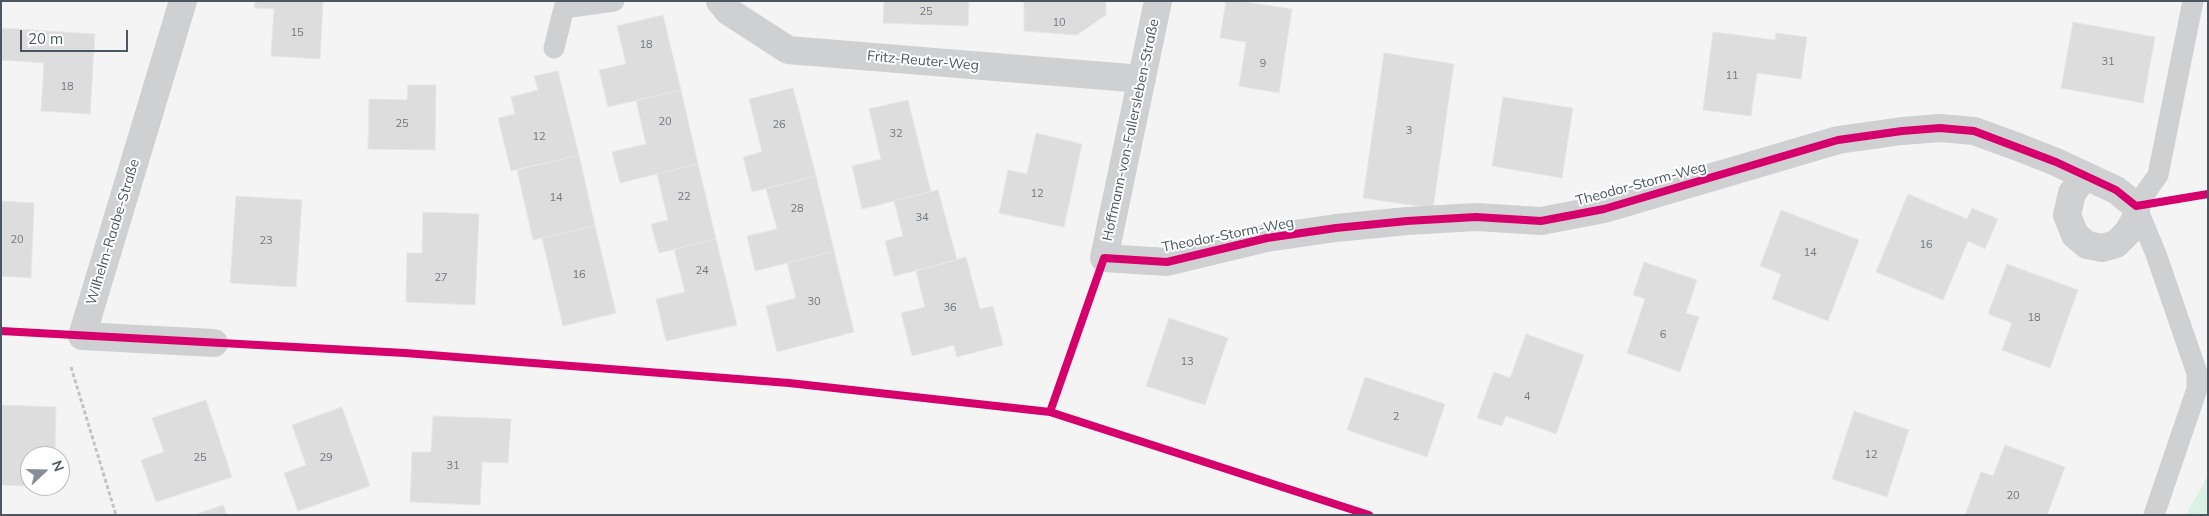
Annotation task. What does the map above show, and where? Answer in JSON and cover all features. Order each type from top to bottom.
[{"type":"street","name":"Wilhelm-Raabe-Straße","points":[[183,1],[82,336],[214,343]]},
{"type":"street","name":"Fritz-Reuter-Weg","points":[[720,1],[728,11],[788,50],[1142,79]]},
{"type":"street","name":"Hoffmann-von-Fallersleben-Straße","points":[[1104,258],[1158,1]]},
{"type":"street","name":"Theodor-Storm-Weg","points":[[1104,258],[1167,262],[1267,238],[1336,228],[1407,221],[1476,217],[1541,221],[1604,209],[1838,140],[1940,128],[1974,131],[2056,162],[2116,190],[2136,206]]},
{"type":"street","points":[[2085,176],[2072,193],[2067,215],[2074,235],[2087,245],[2102,248],[2116,244],[2128,232],[2136,218],[2136,206]]},
{"type":"lane","points":[[554,48],[564,8],[614,1]]},
{"type":"lane","points":[[2154,515],[2197,389],[2197,373],[2156,254],[2136,206],[2158,175],[2193,1]]},
{"type":"path","points":[[70,363],[116,515]]},
{"type":"green space","points":[[2208,475],[2208,515],[2186,515]]},
{"type":"building","points":[[255,1],[323,1],[320,59],[271,56],[274,9],[254,8]]},
{"type":"building","points":[[884,1],[969,1],[968,26],[883,23]]},
{"type":"building","points":[[1024,1],[1106,1],[1106,15],[1077,35],[1024,31]]},
{"type":"building","points":[[1226,1],[1239,1],[1292,9],[1279,93],[1239,86],[1246,42],[1220,38]]},
{"type":"building","points":[[663,15],[681,90],[608,107],[599,70],[626,64],[617,26]]},
{"type":"building","points":[[2073,22],[2155,37],[2143,103],[2061,88]]},
{"type":"building","points":[[1,28],[95,34],[90,114],[41,111],[44,63],[1,60]]},
{"type":"building","points":[[1713,32],[1775,40],[1776,33],[1807,37],[1801,79],[1757,73],[1751,116],[1703,110]]},
{"type":"building","points":[[1384,53],[1454,64],[1433,208],[1363,198]]},
{"type":"building","points":[[558,71],[579,155],[511,171],[498,118],[515,114],[511,97],[538,90],[534,76]]},
{"type":"building","points":[[408,85],[436,85],[435,150],[368,149],[369,99],[407,100]]},
{"type":"building","points":[[793,88],[816,176],[752,192],[743,157],[762,152],[749,99]]},
{"type":"building","points":[[681,90],[698,164],[620,183],[612,152],[646,144],[636,100]]},
{"type":"building","points":[[1503,97],[1573,108],[1562,178],[1492,166]]},
{"type":"building","points":[[908,100],[931,192],[862,209],[852,166],[881,159],[869,109]]},
{"type":"building","points":[[1036,133],[1082,144],[1064,227],[999,213],[1008,170],[1027,174]]},
{"type":"building","points":[[579,155],[595,226],[533,240],[517,170]]},
{"type":"building","points":[[698,164],[716,239],[659,253],[651,224],[668,220],[657,174]]},
{"type":"building","points":[[816,176],[834,251],[755,271],[747,236],[777,229],[766,189]]},
{"type":"building","points":[[938,190],[957,260],[894,276],[885,241],[903,236],[894,201]]},
{"type":"building","points":[[1908,194],[1967,219],[1972,208],[1998,219],[1985,249],[1968,241],[1943,300],[1876,272]]},
{"type":"building","points":[[236,196],[302,200],[296,287],[230,283]]},
{"type":"building","points":[[1,201],[34,203],[31,278],[1,276]]},
{"type":"building","points":[[1781,210],[1859,240],[1828,321],[1772,299],[1781,274],[1760,266]]},
{"type":"building","points":[[423,212],[479,214],[475,305],[406,302],[407,253],[422,253]]},
{"type":"building","points":[[595,226],[616,313],[563,326],[542,238]]},
{"type":"building","points":[[716,239],[737,325],[666,341],[656,299],[685,292],[674,249]]},
{"type":"building","points":[[834,251],[854,332],[777,352],[766,306],[796,298],[787,263]]},
{"type":"building","points":[[966,257],[980,309],[993,306],[1003,345],[957,357],[954,345],[912,356],[901,313],[925,307],[916,271]]},
{"type":"building","points":[[1644,262],[1697,280],[1686,313],[1699,317],[1680,372],[1627,353],[1645,299],[1633,295]]},
{"type":"building","points":[[2007,264],[2078,290],[2050,368],[2002,350],[2012,323],[1988,314]]},
{"type":"building","points":[[1169,318],[1228,338],[1205,405],[1146,386]]},
{"type":"building","points":[[1526,334],[1584,355],[1556,434],[1506,416],[1502,426],[1477,418],[1494,372],[1510,378]]},
{"type":"building","points":[[1365,377],[1445,404],[1427,457],[1347,430]]},
{"type":"building","points":[[206,400],[232,477],[156,502],[141,460],[164,452],[152,418]]},
{"type":"building","points":[[1,405],[56,407],[55,446],[20,446],[20,486],[1,485]]},
{"type":"building","points":[[342,407],[370,486],[298,511],[284,473],[306,465],[292,425]]},
{"type":"building","points":[[1854,411],[1909,430],[1887,497],[1832,479]]},
{"type":"building","points":[[433,416],[511,419],[508,463],[482,462],[480,505],[410,502],[412,452],[431,452]]},
{"type":"building","points":[[2005,445],[2065,467],[2047,515],[1965,515],[1981,472],[1993,476]]},
{"type":"building","points":[[223,505],[227,515],[194,515]]},
{"type":"cycle path","points":[[1050,412],[1104,258],[1167,262],[1267,238],[1336,228],[1407,221],[1476,217],[1541,221],[1604,209],[1838,140],[1940,128],[1974,131],[2056,162],[2116,190],[2136,206],[2208,194]]},
{"type":"cycle path","points":[[1,331],[405,353],[789,383],[1050,412],[1369,515]]}]
